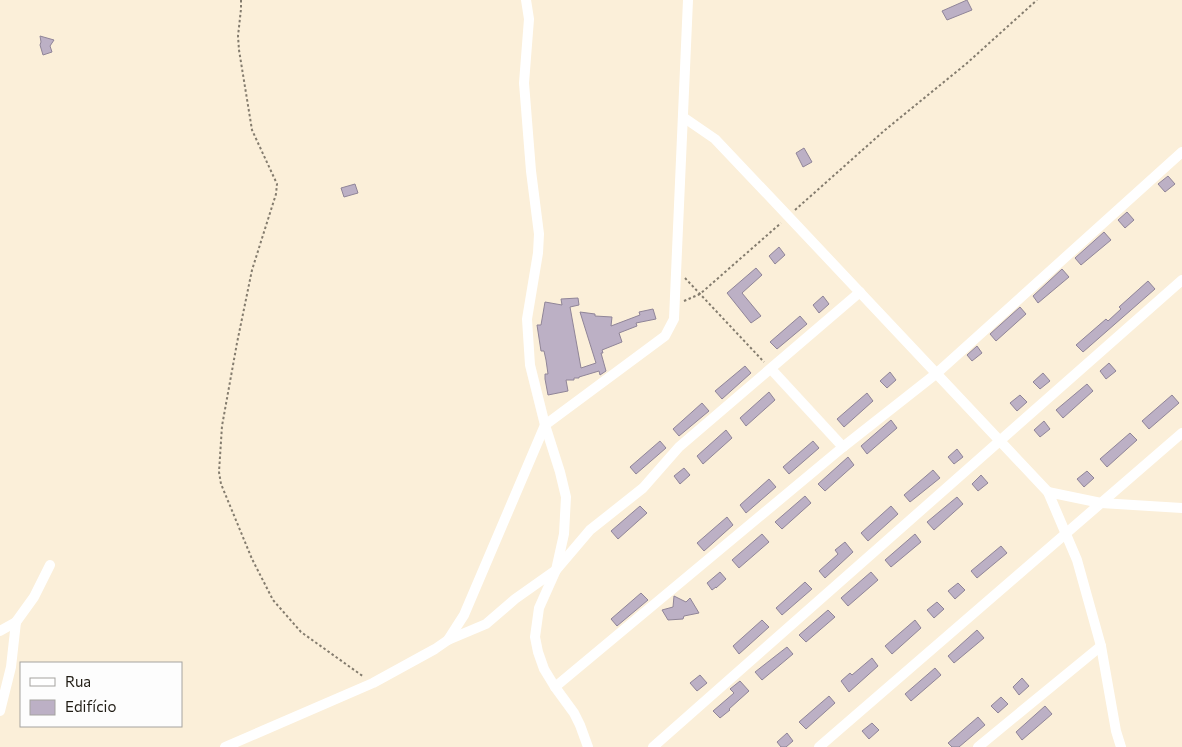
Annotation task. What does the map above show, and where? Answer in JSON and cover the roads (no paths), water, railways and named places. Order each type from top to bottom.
[{"type":"street","points":[[526,0],[529,19],[524,83],[531,171],[539,234],[538,253],[527,319],[530,365],[566,497],[564,534],[556,570],[539,608],[535,637],[544,669],[574,714],[588,747]]},
{"type":"street","points":[[448,640],[464,615],[545,425],[665,336],[674,319],[688,0]]},
{"type":"street","points":[[683,117],[715,140],[1048,492],[1077,560],[1101,646],[1116,731],[1121,747]]},
{"type":"street","points":[[555,688],[843,447],[937,374],[1182,152]]},
{"type":"street","points":[[652,747],[1182,280]]},
{"type":"street","points":[[225,747],[373,683],[448,640],[486,624],[515,599],[556,570],[590,530],[643,488],[680,447],[860,292]]},
{"type":"street","points":[[771,369],[843,447]]},
{"type":"street","points":[[820,747],[1182,433]]},
{"type":"street","points":[[1048,492],[1101,503],[1182,508]]},
{"type":"street","points":[[0,631],[16,622],[34,597],[50,565]]},
{"type":"street","points":[[0,711],[12,667],[16,622]]},
{"type":"street","points":[[978,747],[1101,646]]}]
